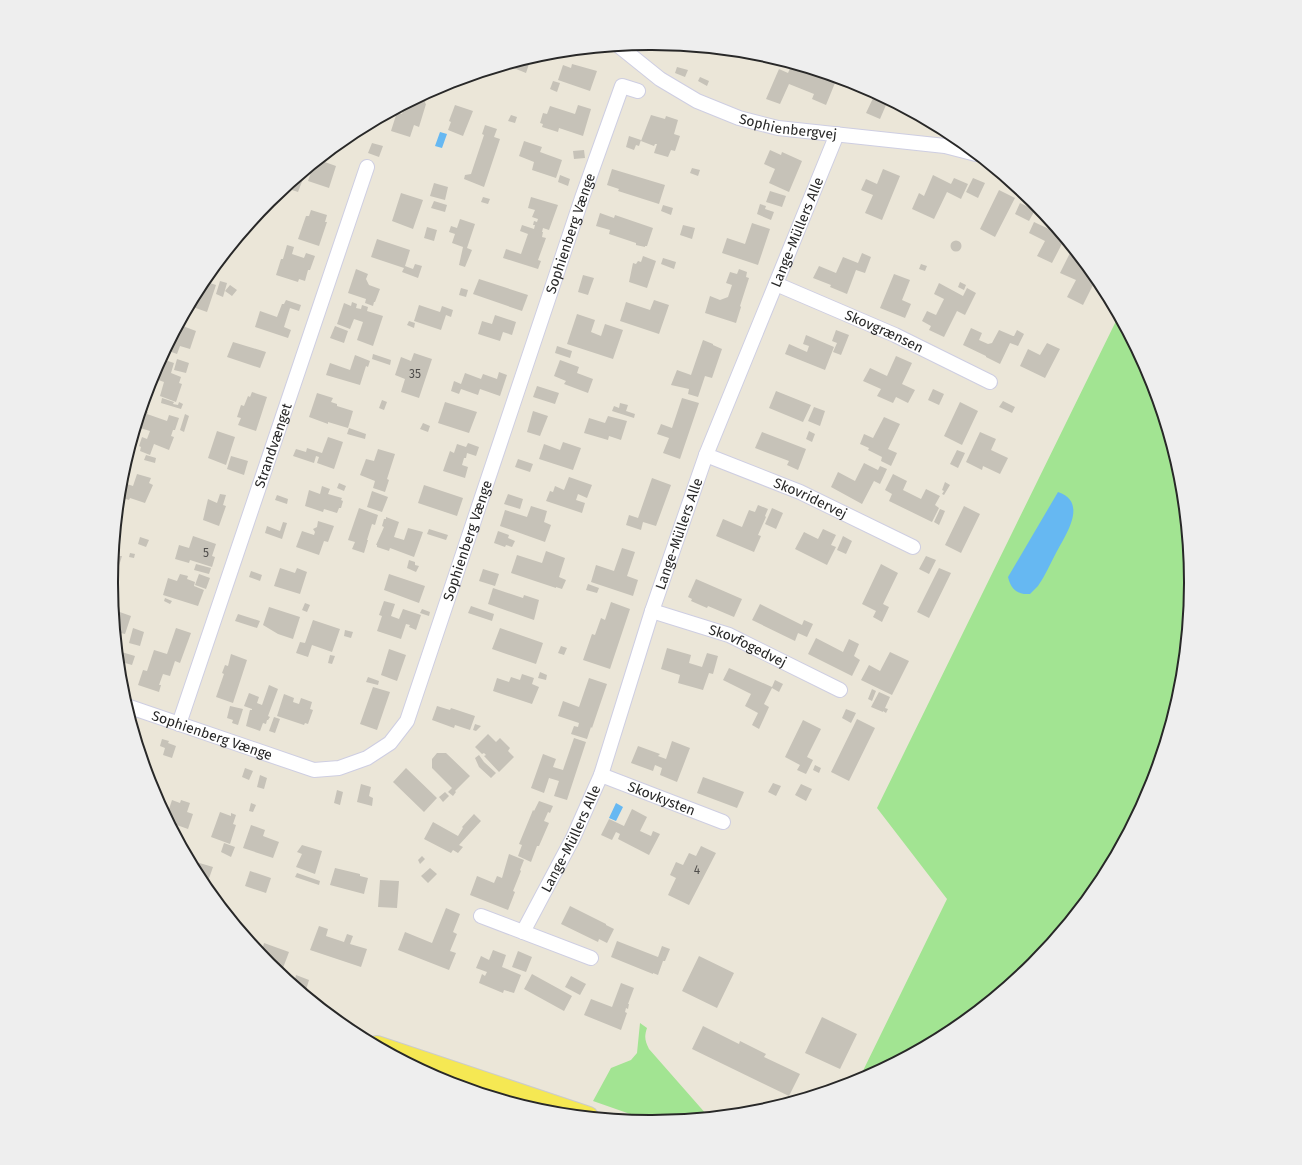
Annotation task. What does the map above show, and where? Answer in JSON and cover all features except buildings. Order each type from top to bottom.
[{"type":"main road","points":[[404,1054],[563,1107]]},
{"type":"street","name":"Sophienbergvej","points":[[625,51],[660,79],[698,101],[739,118],[778,128],[945,146],[961,150]]},
{"type":"street","name":"Sophienberg Vænge","points":[[134,709],[314,770],[339,768],[367,758],[390,743],[407,721],[582,198],[622,86],[638,91]]},
{"type":"street","name":"Lange-Müllers Alle","points":[[523,932],[573,838],[601,775],[652,611],[706,455],[837,134]]},
{"type":"street","name":"Strandvænget","points":[[179,724],[368,167]]},
{"type":"street","name":"Skovgrænsen","points":[[776,284],[895,335],[990,382]]},
{"type":"street","name":"Skovridervej","points":[[706,455],[800,492],[913,547]]},
{"type":"street","name":"Skovfogedvej","points":[[652,611],[729,635],[840,690]]},
{"type":"street","name":"Skovkysten","points":[[601,775],[723,822]]},
{"type":"street","points":[[482,916],[591,958]]},
{"type":"green space","points":[[1115,322],[1129,347],[1155,411],[1173,479],[1179,513],[1184,582],[1179,652],[1165,720],[1155,754],[1129,818],[1112,849],[1094,878],[1073,907],[1028,959],[975,1005],[947,1025],[917,1044],[863,1070],[947,899],[877,808]]},
{"type":"green space","points":[[640,1023],[647,1028],[645,1039],[649,1049],[704,1112],[686,1114],[631,1114],[593,1101],[611,1068],[631,1060],[637,1053]]},
{"type":"water","points":[[440,132],[447,134],[442,148],[435,146]]},
{"type":"water","points":[[1058,492],[1067,497],[1072,503],[1072,520],[1069,529],[1038,586],[1030,594],[1018,592],[1011,585],[1008,577]]},
{"type":"water","points":[[616,803],[623,807],[616,821],[609,818]]}]
